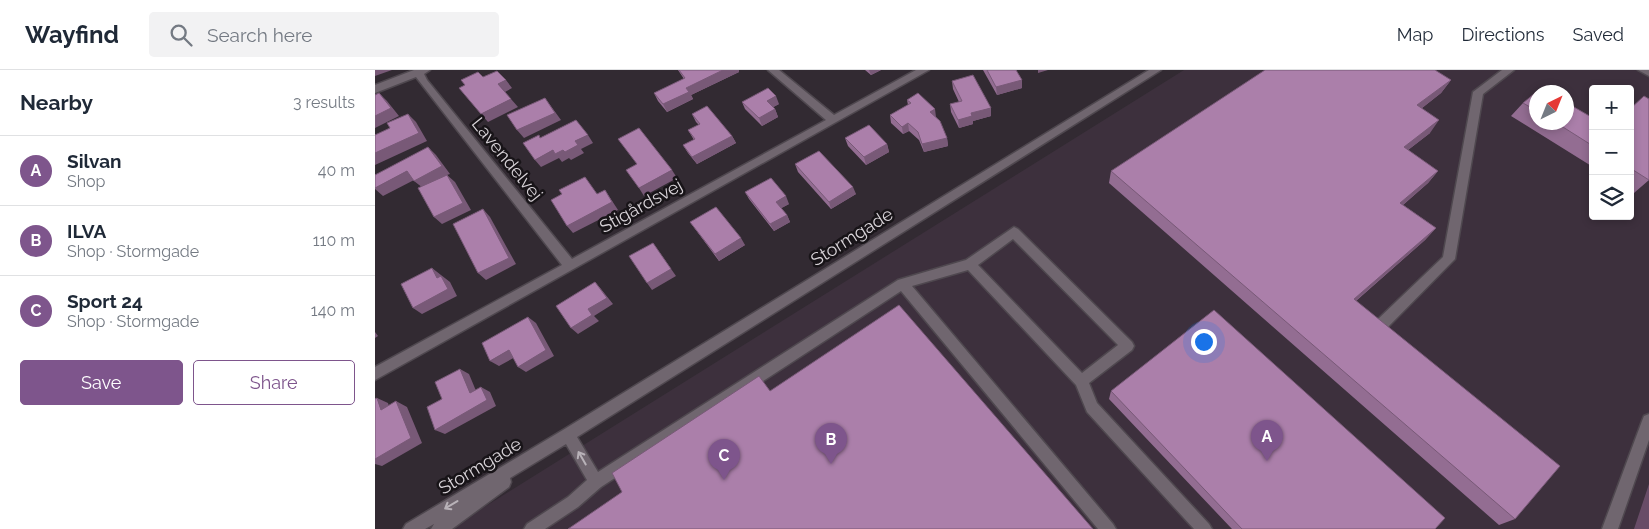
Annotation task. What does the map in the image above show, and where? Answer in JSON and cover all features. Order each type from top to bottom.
[{"type":"street","points":[[773,70],[833,120]]},
{"type":"street","name":"Stigårdsvej","points":[[375,374],[925,70]]},
{"type":"street","name":"Stormgade","points":[[411,529],[568,435],[1156,70]]},
{"type":"street","points":[[1381,325],[1449,259],[1478,92],[1509,70]]},
{"type":"street","points":[[1643,70],[1649,73]]},
{"type":"street","points":[[375,89],[422,71]]},
{"type":"street","name":"Lavendelvej","points":[[422,71],[423,82],[570,266]]},
{"type":"street","points":[[533,529],[573,502],[596,482],[902,284],[970,264],[1014,232],[1127,346],[1081,381]]},
{"type":"street","points":[[970,264],[1081,381],[1092,408],[1204,529]]},
{"type":"street","points":[[902,284],[1108,529]]},
{"type":"street","points":[[1610,529],[1649,421]]},
{"type":"street","points":[[568,435],[596,482]]},
{"type":"street","name":"Stormgade","points":[[439,529],[568,435]]},
{"type":"shaded area","points":[[1184,70],[1649,70],[1649,529],[449,529]]},
{"type":"shaded area","points":[[1649,484],[1649,529],[1634,529]]},
{"type":"building","points":[[679,70],[723,70],[686,88],[689,92],[663,104],[654,93],[685,78]]},
{"type":"building","points":[[987,70],[1016,70],[1022,80],[996,87]]},
{"type":"building","points":[[1265,70],[1435,70],[1451,80],[1417,105],[1439,120],[1404,147],[1438,171],[1400,203],[1436,228],[1354,299],[1560,466],[1515,519],[1111,171]]},
{"type":"building","points":[[497,71],[506,80],[498,84],[511,99],[481,114],[459,88],[465,85],[461,80],[478,72],[483,77]]},
{"type":"building","points":[[973,75],[991,108],[971,113],[972,116],[958,120],[950,104],[962,101],[952,81]]},
{"type":"building","points":[[768,88],[776,96],[767,101],[775,109],[759,118],[742,102]]},
{"type":"building","points":[[379,93],[391,108],[375,116],[375,95]]},
{"type":"building","points":[[918,93],[935,109],[930,112],[940,121],[947,138],[922,144],[918,132],[908,123],[902,127],[890,115],[911,103],[907,100]]},
{"type":"building","points":[[1644,96],[1649,99],[1649,180],[1634,171],[1634,105]]},
{"type":"building","points":[[545,98],[555,113],[517,130],[507,115]]},
{"type":"building","points":[[1529,98],[1529,106],[1523,103]]},
{"type":"building","points":[[707,106],[732,136],[692,157],[683,145],[695,139],[688,130],[700,124],[692,114]]},
{"type":"building","points":[[1574,107],[1589,116],[1589,143],[1568,130],[1574,130]]},
{"type":"building","points":[[408,114],[419,133],[375,153],[375,135],[390,128],[387,123]]},
{"type":"building","points":[[576,120],[588,135],[575,141],[578,145],[565,152],[563,150],[555,154],[553,150],[535,160],[523,143],[539,135],[540,138]]},
{"type":"building","points":[[869,125],[887,144],[864,157],[845,138]]},
{"type":"building","points":[[639,128],[672,170],[639,188],[626,170],[637,164],[618,139]]},
{"type":"building","points":[[428,147],[442,166],[414,181],[407,171],[375,188],[375,175]]},
{"type":"building","points":[[819,151],[853,187],[829,202],[795,164]]},
{"type":"building","points":[[447,175],[463,203],[434,217],[418,188]]},
{"type":"building","points":[[585,177],[597,194],[605,190],[612,202],[567,226],[551,200],[562,194],[559,190]]},
{"type":"building","points":[[771,178],[786,196],[776,202],[787,215],[770,224],[745,192]]},
{"type":"building","points":[[716,207],[741,238],[715,254],[690,222]]},
{"type":"building","points":[[483,209],[509,258],[478,273],[453,224]]},
{"type":"building","points":[[653,243],[671,269],[647,283],[629,256]]},
{"type":"building","points":[[432,268],[437,278],[441,276],[448,289],[413,308],[401,284]]},
{"type":"building","points":[[595,282],[607,298],[588,309],[592,315],[571,328],[556,306]]},
{"type":"building","points":[[899,305],[1093,529],[568,529],[622,492],[612,473],[759,376],[770,391]]},
{"type":"building","points":[[1214,310],[1445,518],[1435,529],[1242,529],[1111,391]]},
{"type":"building","points":[[528,317],[546,350],[518,367],[509,350],[490,361],[482,343]]},
{"type":"building","points":[[460,369],[470,393],[481,387],[487,400],[435,430],[427,407],[442,399],[435,382]]},
{"type":"building","points":[[377,398],[381,410],[396,401],[411,438],[375,459],[375,399]]},
{"type":"place","name":"Silvan","points":[[1267,461]]},
{"type":"place","name":"ILVA","points":[[831,464]]},
{"type":"place","name":"Sport 24","points":[[724,480]]}]
